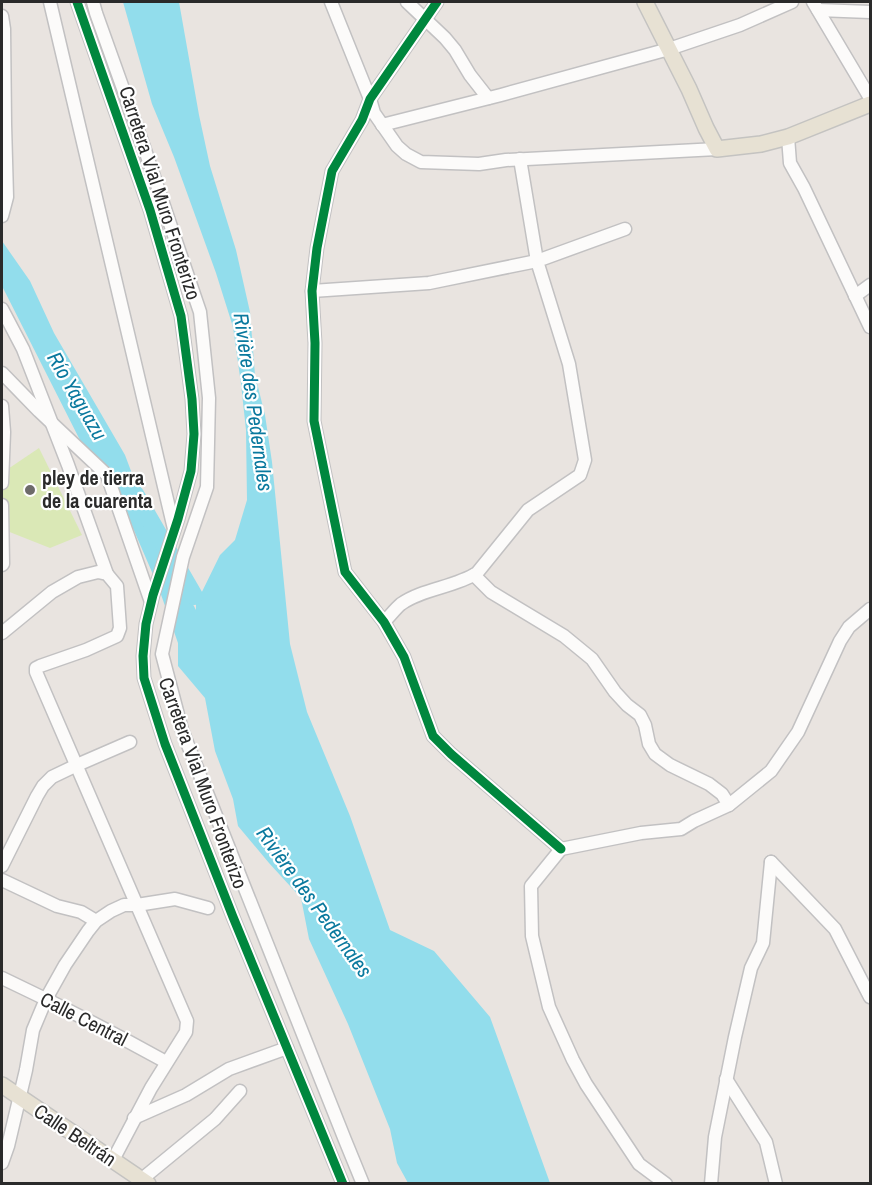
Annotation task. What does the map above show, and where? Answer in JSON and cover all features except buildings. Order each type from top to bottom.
[{"type":"main road","points":[[645,2],[717,149],[761,144],[788,137],[870,104]]},
{"type":"main road","name":"Calle Beltrán","points":[[2,1085],[143,1182]]},
{"type":"street","points":[[50,2],[175,530]]},
{"type":"street","name":"Carretera Vial Muro Fronterizo","points":[[77,2],[150,210],[181,316],[192,399],[194,434],[190,471],[175,530],[146,624],[143,656],[144,678],[165,744],[233,917],[343,1184]]},
{"type":"street","name":"Carretera Vial Muro Fronterizo","points":[[93,2],[146,150],[200,312],[209,398],[207,487],[183,557],[162,654],[182,730],[363,1184]]},
{"type":"street","points":[[331,2],[374,113],[397,146],[421,162],[479,164],[520,159],[717,149]]},
{"type":"street","points":[[407,2],[446,38],[488,98]]},
{"type":"street","points":[[437,2],[370,99],[362,120],[332,171],[316,248],[312,291],[315,343],[314,421],[345,572],[384,622],[404,657],[433,736],[561,849]]},
{"type":"street","points":[[382,125],[669,49],[740,24],[792,2]]},
{"type":"street","points":[[816,6],[870,12]]},
{"type":"street","points":[[816,6],[870,98]]},
{"type":"street","points":[[2,16],[7,197],[2,216]]},
{"type":"street","points":[[788,137],[790,164],[804,188],[870,327]]},
{"type":"street","points":[[2,150],[6,163]]},
{"type":"street","points":[[384,622],[401,604],[477,573],[528,510],[580,476],[584,468],[585,460],[568,364],[537,261],[520,159]]},
{"type":"street","points":[[312,291],[429,283],[537,261],[625,229]]},
{"type":"street","points":[[855,296],[870,285]]},
{"type":"street","points":[[2,309],[27,359],[107,574],[117,586],[120,628],[117,636],[40,666],[36,668],[36,672],[187,1021],[186,1032],[134,1118],[113,1160]]},
{"type":"street","points":[[2,373],[106,475],[151,602]]},
{"type":"street","points":[[2,406],[4,432],[2,483]]},
{"type":"street","points":[[2,505],[2,565]]},
{"type":"street","points":[[2,633],[52,592],[78,577],[98,572],[107,574]]},
{"type":"street","points":[[474,575],[491,592],[564,636],[592,659],[615,692],[640,715],[655,754],[670,765],[709,784],[722,794],[729,805]]},
{"type":"street","points":[[666,1184],[639,1164],[619,1136],[581,1076],[549,1006],[532,936],[531,886],[561,849],[681,829],[729,805],[771,771],[798,732],[840,641],[849,627],[870,609]]},
{"type":"street","points":[[2,866],[43,786],[52,777],[130,742]]},
{"type":"street","points":[[711,1184],[715,1137],[726,1079],[751,968],[763,944],[771,862],[835,929],[870,997]]},
{"type":"street","points":[[2,880],[57,906],[81,912],[96,921]]},
{"type":"street","points":[[2,1163],[26,1070],[33,1030],[46,999],[65,964],[96,921],[124,905],[175,899],[208,908]]},
{"type":"street","name":"Calle Central","points":[[2,978],[166,1062]]},
{"type":"street","points":[[134,1118],[186,1095],[229,1069],[286,1048]]},
{"type":"street","points":[[726,1079],[766,1142],[776,1184]]},
{"type":"street","points":[[143,1182],[215,1119],[240,1091]]},
{"type":"green space","name":"pley de tierra de la cuarenta","points":[[39,448],[82,535],[50,548],[2,529],[2,473]]},
{"type":"water","name":"Rivière des Pedernales","points":[[123,2],[179,2],[210,166],[236,250],[250,312],[255,375],[265,415],[272,462],[290,644],[307,712],[350,816],[390,930],[434,951],[490,1017],[550,1183],[408,1183],[397,1163],[390,1129],[348,1024],[309,939],[301,898],[238,826],[233,799],[215,751],[205,698],[178,666],[178,643],[158,586],[113,482],[86,452],[2,286],[2,241],[30,281],[54,333],[125,455],[152,527],[196,610],[196,604],[220,555],[235,540],[247,500],[246,430],[241,384],[233,327],[174,157],[152,104]]},
{"type":"waterway","name":"Río Yaguazu","points":[[135,494],[194,596]]},
{"type":"cycle path","points":[[77,2],[150,210],[181,316],[192,399],[194,434],[191,471],[146,624],[143,656],[144,678],[165,744],[233,917],[343,1184]]},
{"type":"cycle path","points":[[437,2],[370,99],[362,120],[332,171],[317,248],[312,291],[315,343],[314,421],[345,572],[384,622],[404,657],[433,736],[561,849]]},
{"type":"place","name":"pley de tierra de la cuarenta","points":[[30,490]]}]
